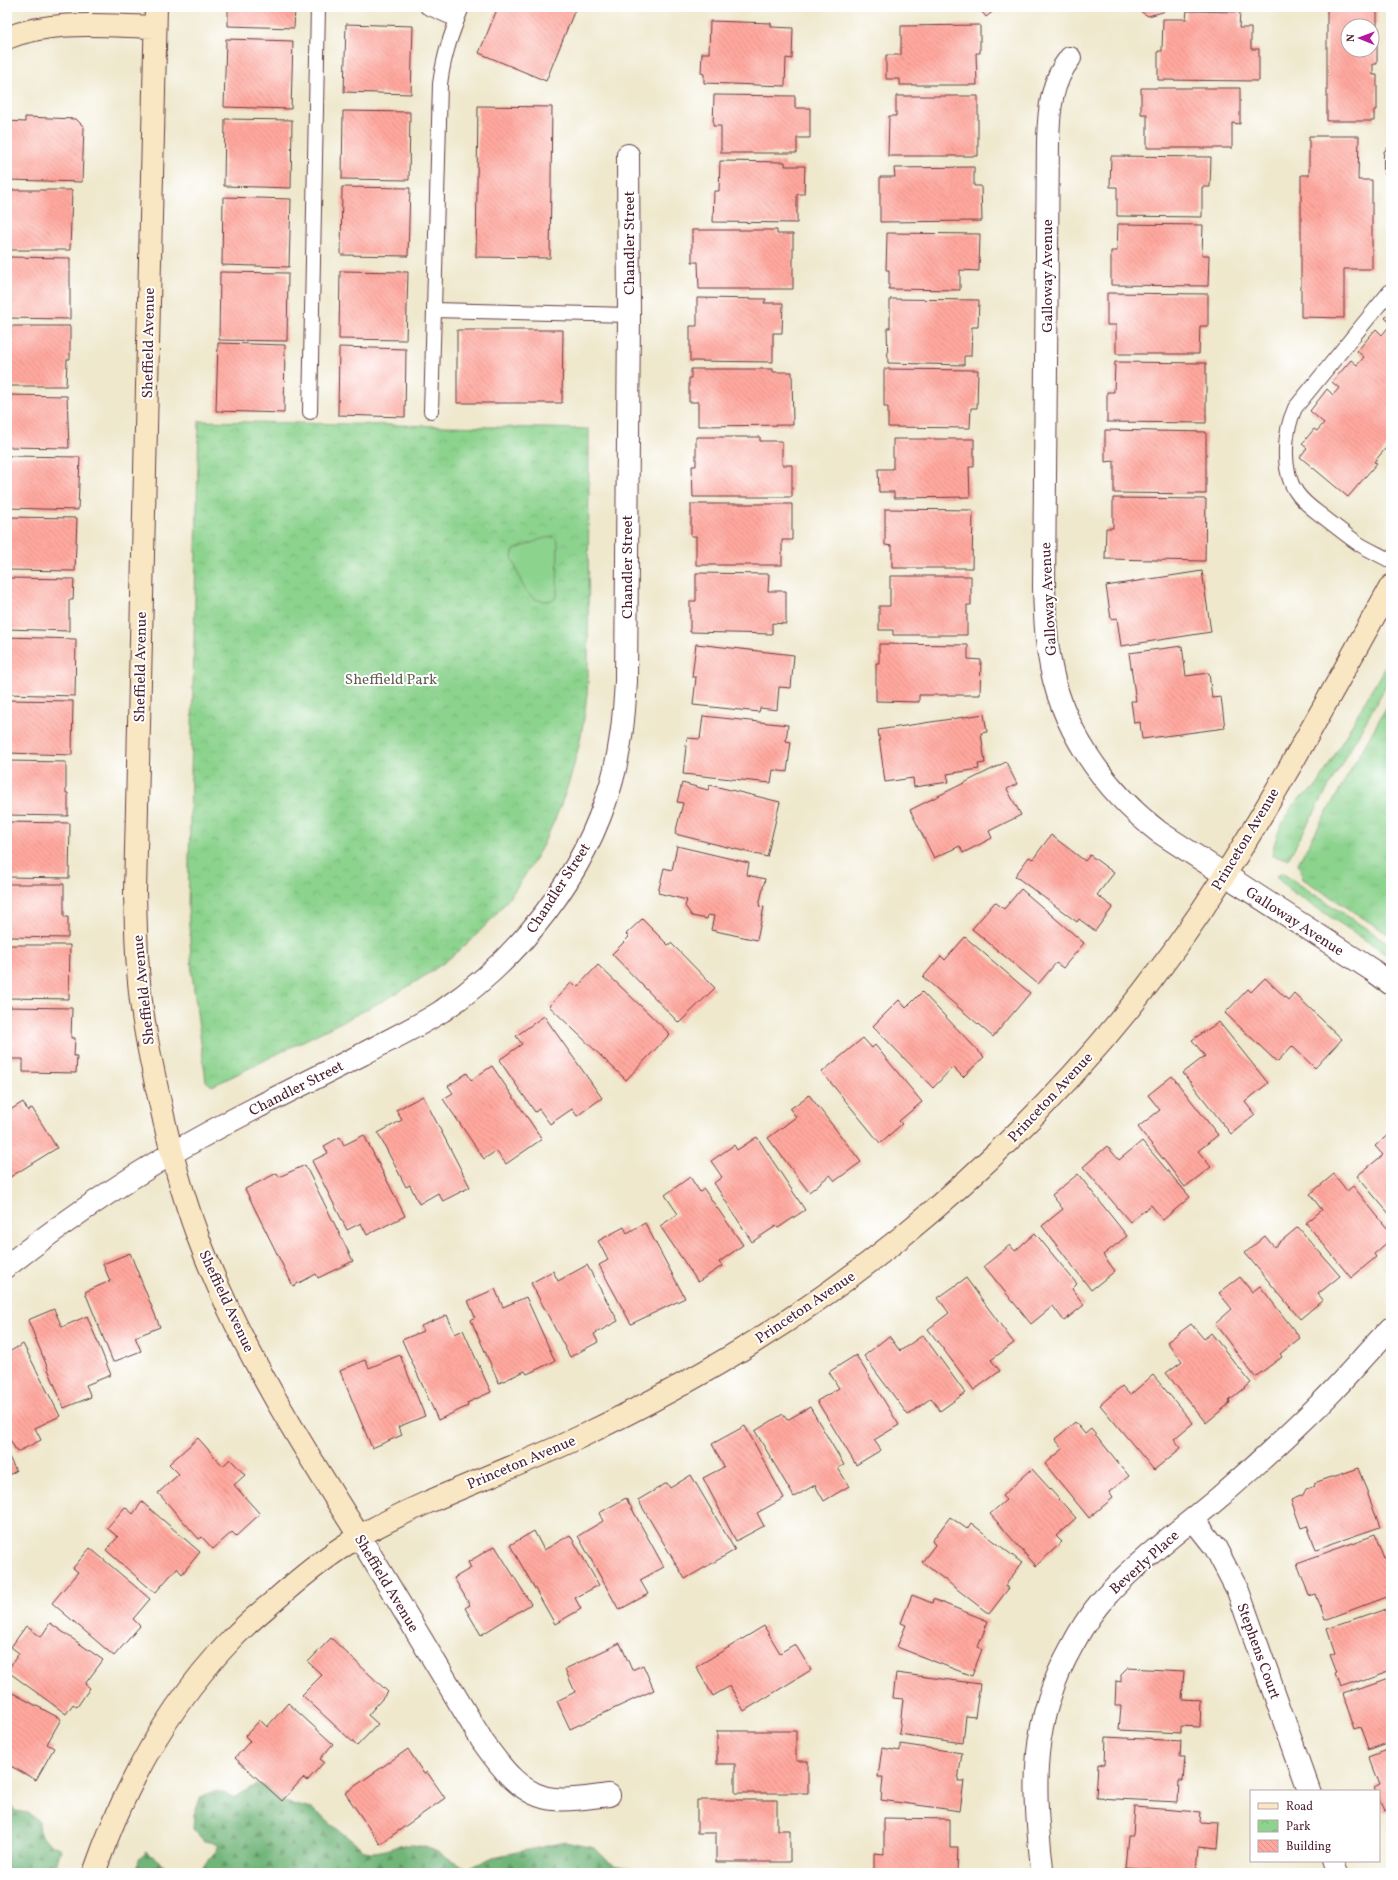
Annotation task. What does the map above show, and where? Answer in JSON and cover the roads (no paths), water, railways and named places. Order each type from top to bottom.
[{"type":"street","points":[[7,38],[33,31],[66,26],[155,17]]},
{"type":"street","name":"Sheffield Avenue","points":[[155,17],[135,906],[137,960],[144,1026],[172,1154],[183,1195],[203,1250],[249,1350],[297,1438],[359,1536],[483,1742],[497,1762],[514,1780],[533,1792],[553,1799],[567,1800],[609,1795]]},
{"type":"street","name":"Galloway Avenue","points":[[1070,58],[1063,67],[1052,96],[1048,140],[1044,588],[1049,656],[1055,685],[1078,742],[1114,790],[1141,818],[1159,832],[1372,970],[1391,984]]},
{"type":"street","name":"Chandler Street","points":[[7,1266],[43,1238],[100,1198],[172,1154],[210,1132],[440,1012],[473,988],[506,959],[536,925],[573,871],[590,840],[611,784],[624,720],[626,681],[629,315],[628,155]]},
{"type":"street","name":"Princeton Avenue","points":[[94,1873],[110,1829],[148,1750],[188,1690],[232,1638],[329,1555],[359,1536],[435,1499],[540,1456],[625,1414],[748,1346],[854,1273],[896,1241],[972,1177],[1013,1138],[1114,1028],[1140,996],[1225,875],[1391,586]]},
{"type":"street","name":"Beverly Place","points":[[1042,1868],[1036,1808],[1038,1749],[1041,1724],[1056,1674],[1084,1623],[1109,1593],[1222,1494],[1324,1400],[1391,1328]]},
{"type":"street","name":"Stephens Court","points":[[1192,1519],[1215,1547],[1238,1590],[1308,1790]]},
{"type":"street","points":[[1333,1862],[1337,1873]]},
{"type":"lane","points":[[310,412],[318,7]]},
{"type":"lane","points":[[427,7],[460,13],[444,56],[440,84],[431,412]]},
{"type":"lane","points":[[1391,155],[1391,170]]},
{"type":"lane","points":[[1391,290],[1295,408],[1288,422],[1286,453],[1288,471],[1296,493],[1305,502],[1359,544],[1391,561]]},
{"type":"lane","points":[[434,310],[629,315]]},
{"type":"park label","name":"Sheffield Park","points":[[391,679]]}]
